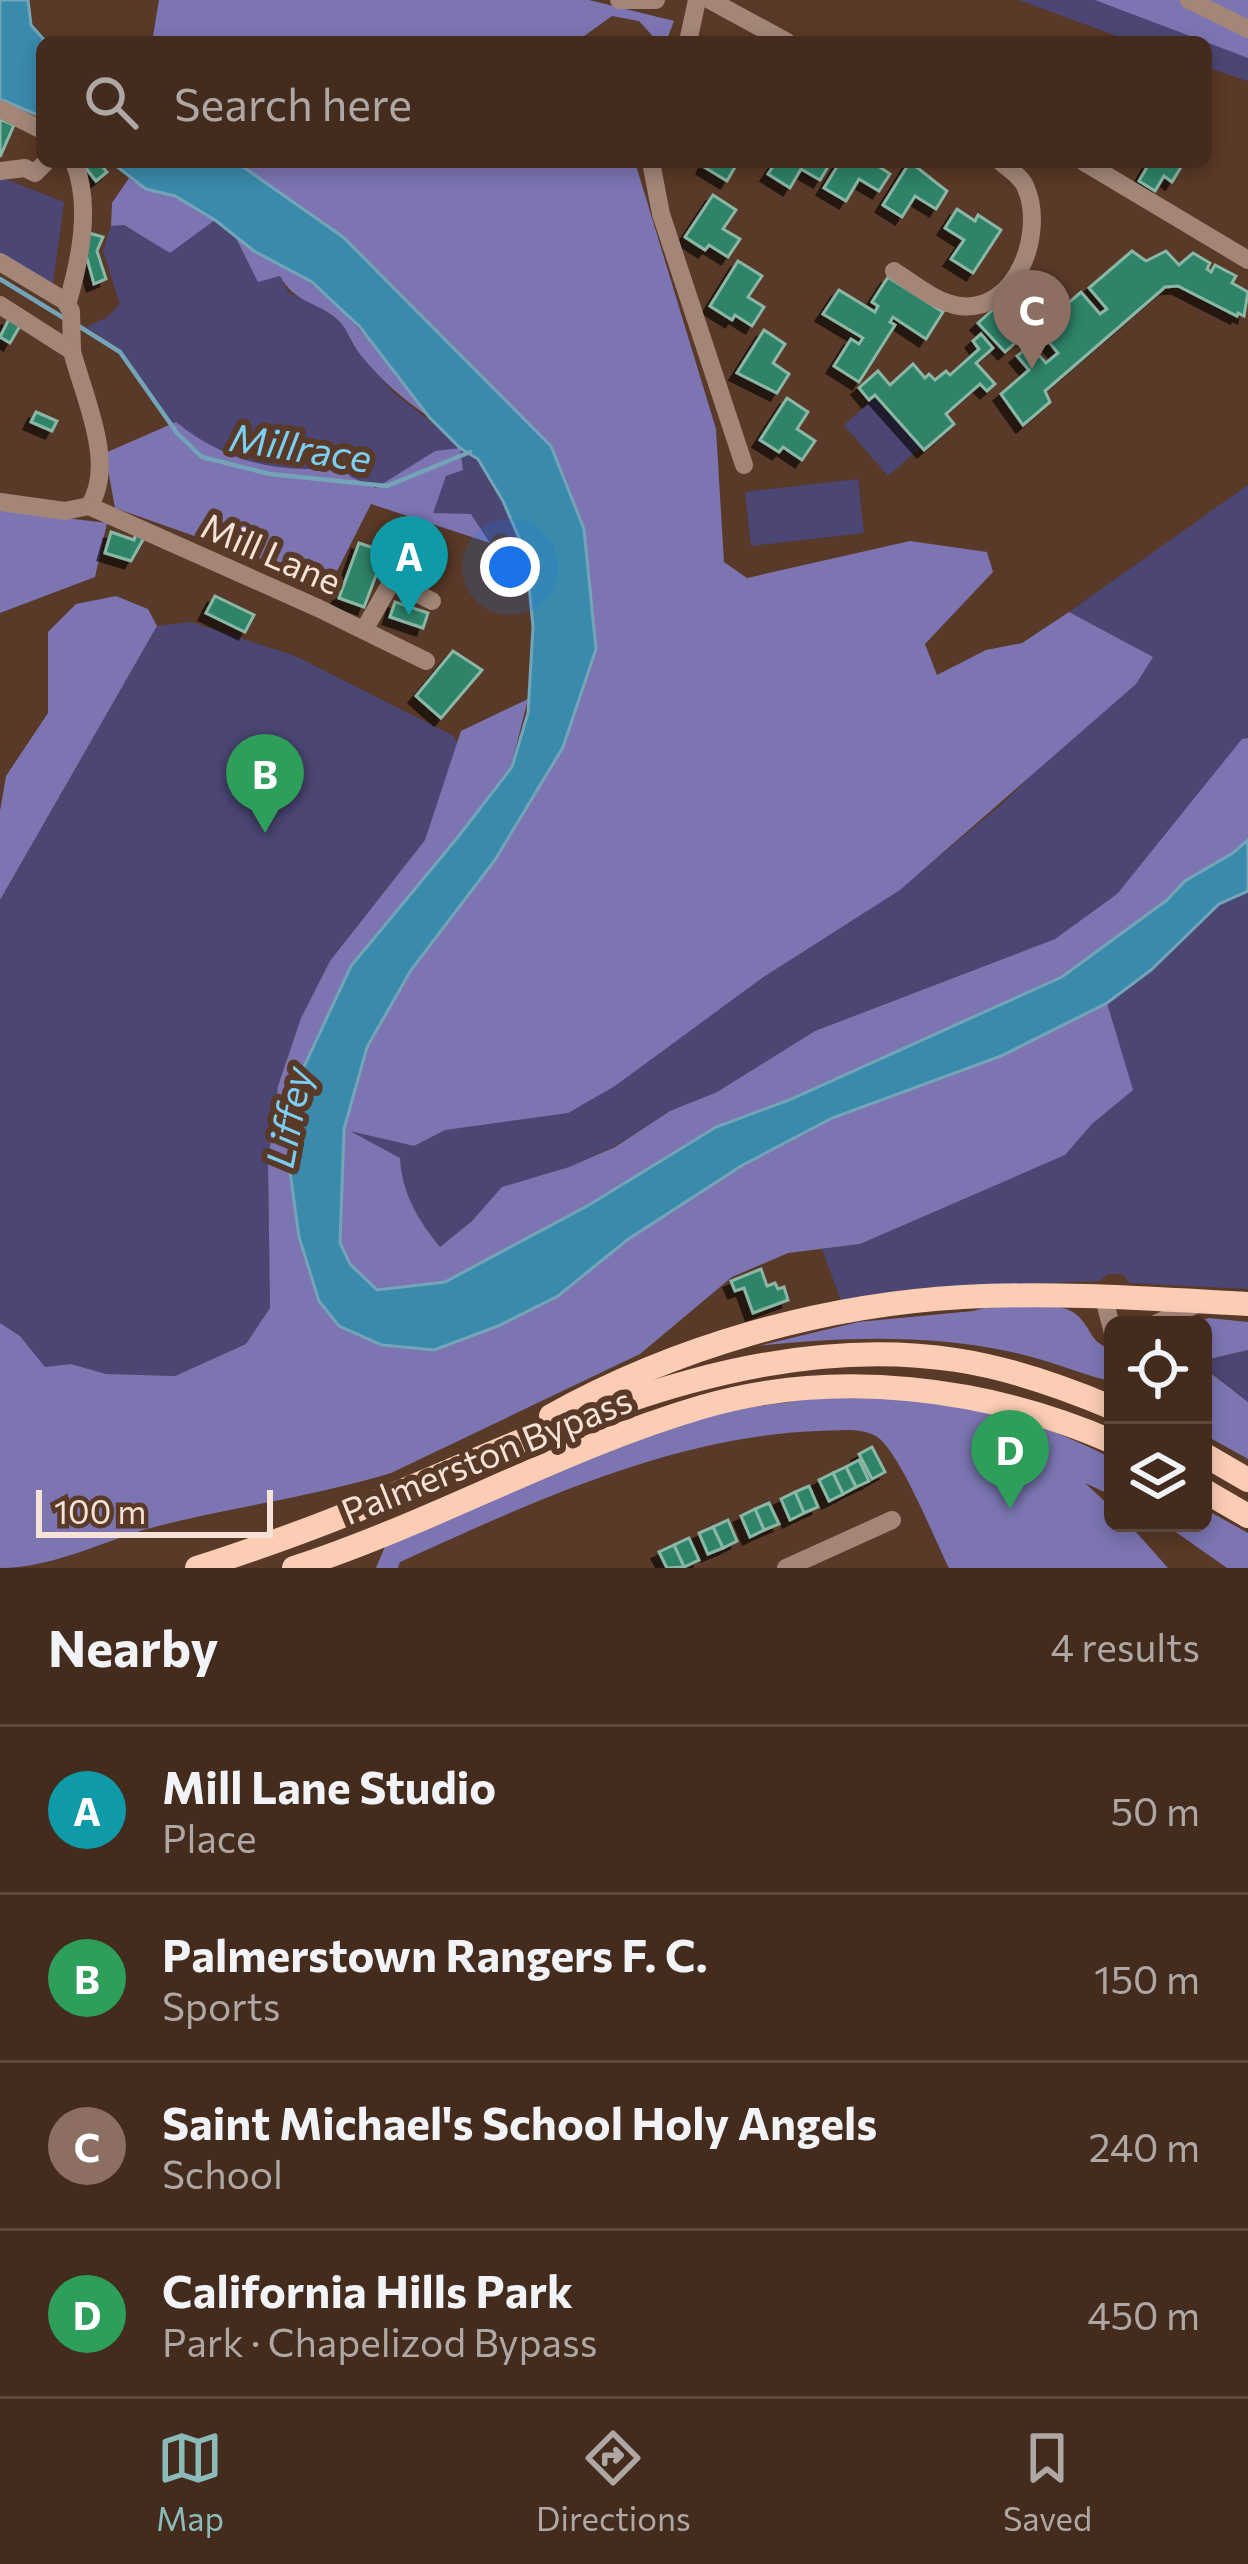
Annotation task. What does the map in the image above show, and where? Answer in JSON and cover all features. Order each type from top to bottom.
[{"type":"main road","points":[[470,1461],[610,1385],[675,1356],[740,1337],[896,1304],[1103,1295],[1248,1304]]},
{"type":"main road","points":[[197,1568],[701,1377],[822,1357],[894,1355],[956,1360],[1057,1386],[1104,1404]]},
{"type":"main road","name":"Palmerston Bypass","points":[[298,1567],[383,1538],[636,1430],[705,1406],[815,1388],[895,1388],[1009,1405],[1104,1438]]},
{"type":"main road","points":[[1212,1459],[1248,1480]]},
{"type":"main road","points":[[1212,1495],[1248,1516]]},
{"type":"street","points":[[619,0],[656,0]]},
{"type":"street","points":[[689,36],[698,0]]},
{"type":"street","points":[[1189,0],[1248,28]]},
{"type":"street","points":[[719,3],[777,36]]},
{"type":"street","points":[[0,109],[36,127]]},
{"type":"street","points":[[0,171],[25,168],[34,172],[39,168]]},
{"type":"street","points":[[77,168],[82,230],[71,317],[72,351],[100,470],[99,491],[89,506]]},
{"type":"street","points":[[652,168],[661,214],[743,466]]},
{"type":"street","points":[[894,271],[959,306],[981,305],[1015,277],[1028,257],[1032,204],[1024,182],[1008,168]]},
{"type":"street","points":[[1094,168],[1248,260]]},
{"type":"street","points":[[0,262],[71,317]]},
{"type":"street","points":[[0,305],[72,351]]},
{"type":"street","name":"Mill Lane","points":[[0,502],[65,511],[89,506],[426,661]]},
{"type":"street","points":[[364,630],[392,581],[432,601]]},
{"type":"street","points":[[1103,1295],[1108,1316]]},
{"type":"street","points":[[1172,1316],[1202,1302]]},
{"type":"street","points":[[786,1568],[892,1520]]},
{"type":"shaded area","points":[[159,0],[589,0],[674,21],[668,36],[653,36],[639,21],[612,16],[584,36],[153,36]]},
{"type":"shaded area","points":[[1019,0],[1248,0],[1248,81],[1212,69],[1212,36],[1117,36]]},
{"type":"shaded area","points":[[1095,0],[1248,0],[1248,58],[1212,44],[1212,36],[1190,36]]},
{"type":"shaded area","points":[[245,168],[637,168],[716,429],[724,562],[747,578],[910,541],[987,552],[993,572],[925,644],[937,675],[986,650],[1022,643],[1069,612],[1153,657],[1136,684],[900,890],[762,978],[615,1086],[568,1113],[445,1130],[414,1146],[350,1131],[400,1158],[412,1206],[440,1247],[502,1187],[615,1147],[815,1031],[1055,939],[1117,894],[1242,739],[1248,738],[1248,840],[1186,881],[1062,977],[789,1100],[716,1127],[589,1205],[445,1282],[377,1290],[350,1264],[340,1243],[344,1129],[367,1047],[411,965],[495,860],[584,529],[551,445],[343,237]]},
{"type":"shaded area","points":[[0,177],[64,202],[53,283],[25,272],[0,254]]},
{"type":"shaded area","points":[[129,178],[146,189],[175,196],[215,220],[170,253],[124,225],[111,226],[112,203]]},
{"type":"shaded area","points":[[215,220],[235,236],[258,281],[280,276],[289,293],[343,324],[354,347],[394,393],[478,459],[526,554],[504,533],[494,535],[490,543],[471,514],[432,513],[446,476],[388,484],[269,471],[203,456],[172,423],[121,350],[86,327],[106,318],[120,304],[103,251],[111,226],[123,225],[170,252]]},
{"type":"shaded area","points":[[235,236],[332,301],[429,417],[375,371],[330,314],[292,292],[280,276],[258,282]]},
{"type":"shaded area","points":[[875,398],[920,448],[888,476],[844,425]]},
{"type":"shaded area","points":[[176,422],[229,454],[266,465],[327,468],[331,454],[351,477],[376,488],[435,451],[460,448],[463,470],[446,476],[433,513],[471,514],[490,543],[371,504],[329,587],[296,566],[257,558],[115,508],[105,453]]},
{"type":"shaded area","points":[[858,479],[864,533],[751,546],[745,492]]},
{"type":"shaded area","points":[[1248,485],[1248,738],[1117,894],[1055,939],[815,1031],[717,1092],[670,1111],[615,1146],[569,1167],[503,1187],[440,1247],[412,1206],[400,1158],[344,1129],[414,1146],[444,1130],[505,1120],[762,978],[899,890],[1002,804],[1152,657],[1069,612]]},
{"type":"shaded area","points":[[0,510],[107,523],[95,577],[0,613]]},
{"type":"shaded area","points":[[116,596],[148,609],[157,626],[0,900],[0,811],[6,776],[48,713],[48,632],[76,604]]},
{"type":"shaded area","points":[[191,622],[295,656],[454,736],[458,743],[425,840],[330,961],[301,1018],[278,1086],[268,1161],[270,1308],[246,1344],[175,1376],[106,1374],[71,1364],[45,1367],[20,1336],[0,1323],[0,900],[157,626]]},
{"type":"shaded area","points":[[528,699],[511,767],[351,966],[296,1086],[299,1237],[434,1350],[558,1296],[627,1240],[741,1166],[832,1118],[1001,1056],[1107,1003],[1133,1090],[1092,1124],[1065,1155],[860,1244],[788,1253],[732,1277],[640,1354],[391,1473],[162,1525],[62,1558],[0,1568],[0,1323],[20,1336],[45,1367],[71,1364],[106,1374],[175,1376],[246,1344],[270,1308],[268,1161],[278,1086],[301,1018],[330,961],[425,840],[461,731]]},
{"type":"shaded area","points":[[1248,891],[1248,1289],[1129,1283],[1123,1274],[1108,1274],[1100,1281],[919,1288],[841,1301],[822,1249],[860,1244],[1065,1154],[1132,1090],[1107,1003],[1151,970],[1219,904]]},
{"type":"shaded area","points":[[1041,1304],[1072,1312],[1104,1346],[1104,1379],[1020,1354],[945,1342],[851,1339],[758,1346],[858,1322],[996,1305]]},
{"type":"shaded area","points":[[1212,1318],[1248,1322],[1248,1350],[1212,1358]]},
{"type":"shaded area","points":[[1248,1350],[1248,1402],[1212,1373],[1212,1358]]},
{"type":"shaded area","points":[[1212,1374],[1248,1402],[1248,1459],[1212,1439]]},
{"type":"shaded area","points":[[848,1394],[984,1412],[1047,1429],[1104,1455],[1104,1492],[1085,1483],[1104,1501],[1104,1532],[1136,1532],[1168,1568],[949,1568],[889,1450],[874,1435],[841,1430],[763,1436],[656,1459],[500,1517],[400,1562],[398,1568],[376,1568],[386,1544],[708,1413]]},
{"type":"shaded area","points":[[1212,1513],[1248,1533],[1248,1568],[1227,1568],[1176,1532],[1212,1532]]},
{"type":"water","points":[[0,0],[28,0],[31,25],[41,36],[36,36],[36,114],[0,99]]},
{"type":"water","points":[[119,168],[245,168],[343,237],[551,446],[584,529],[596,649],[563,747],[495,860],[411,970],[367,1047],[344,1129],[340,1243],[350,1264],[377,1290],[445,1282],[589,1205],[716,1127],[789,1100],[1062,977],[1167,900],[1185,881],[1248,840],[1248,891],[1219,904],[1151,970],[1107,1003],[1001,1056],[832,1118],[741,1166],[627,1240],[558,1296],[498,1326],[434,1350],[382,1345],[339,1326],[319,1301],[299,1237],[289,1164],[295,1086],[351,966],[512,767],[528,713],[533,627],[526,554],[478,459],[429,417],[360,327],[312,282],[254,251],[175,196],[146,189]]},
{"type":"building","points":[[0,119],[14,125],[0,157]]},
{"type":"building","points":[[86,168],[107,172],[96,181]]},
{"type":"building","points":[[706,168],[735,168],[727,181]]},
{"type":"building","points":[[772,168],[827,168],[820,180],[801,169],[790,188],[768,174]]},
{"type":"building","points":[[836,168],[881,168],[890,174],[879,191],[859,179],[846,201],[824,188]]},
{"type":"building","points":[[906,168],[918,168],[947,191],[936,209],[915,196],[902,217],[883,205]]},
{"type":"building","points":[[1147,168],[1180,168],[1172,182],[1164,176],[1155,191],[1139,181]]},
{"type":"building","points":[[713,195],[736,210],[723,229],[740,239],[728,257],[685,237]]},
{"type":"building","points":[[957,209],[975,221],[978,215],[1001,230],[973,273],[951,259],[964,240],[945,228]]},
{"type":"building","points":[[89,233],[103,237],[97,251],[106,279],[94,284],[85,251]]},
{"type":"building","points":[[1132,251],[1146,261],[1166,251],[1179,265],[1193,253],[1210,263],[1207,269],[1211,272],[1215,265],[1236,276],[1232,283],[1248,292],[1244,316],[1178,286],[1165,287],[1045,391],[1050,402],[1023,425],[1001,394],[1029,370],[1017,356],[1030,345],[1046,363],[1058,353],[1038,329],[1081,292],[1100,314],[1107,309],[1089,288]]},
{"type":"building","points":[[738,261],[762,276],[748,297],[764,307],[752,326],[710,306]]},
{"type":"building","points":[[888,277],[943,312],[926,339],[893,317],[890,322],[895,325],[859,382],[834,366],[851,339],[859,344],[863,338],[823,314],[839,290],[875,312],[878,306],[872,302]]},
{"type":"building","points":[[1015,290],[1041,320],[1005,352],[978,323]]},
{"type":"building","points":[[9,319],[20,326],[10,343],[0,337]]},
{"type":"building","points":[[764,330],[785,344],[773,363],[789,374],[777,393],[737,373]]},
{"type":"building","points":[[981,334],[993,348],[976,363],[995,384],[987,391],[980,384],[946,414],[954,424],[924,450],[875,395],[869,400],[859,388],[878,371],[890,385],[913,364],[925,378],[929,374],[935,380],[946,371],[950,375],[979,349],[973,341]]},
{"type":"building","points":[[787,398],[808,412],[797,429],[815,441],[802,460],[760,440]]},
{"type":"building","points":[[36,412],[57,421],[52,431],[31,422]]},
{"type":"building","points":[[111,532],[134,540],[136,533],[145,536],[131,561],[105,553]]},
{"type":"building","points":[[359,543],[385,552],[364,607],[339,598]]},
{"type":"building","points":[[215,596],[254,615],[245,632],[206,613]]},
{"type":"building","points":[[395,602],[428,613],[423,628],[390,617]]},
{"type":"building","points":[[453,651],[482,670],[441,718],[416,696]]},
{"type":"building","points":[[761,1269],[767,1286],[784,1287],[788,1300],[753,1313],[744,1288],[735,1291],[731,1281]]},
{"type":"building","points":[[872,1447],[885,1472],[872,1479],[859,1454]]},
{"type":"building","points":[[859,1460],[869,1481],[856,1487],[846,1467]]},
{"type":"building","points":[[846,1467],[856,1487],[843,1494],[833,1473]]},
{"type":"building","points":[[833,1473],[843,1494],[829,1501],[819,1480]]},
{"type":"building","points":[[809,1486],[818,1507],[804,1513],[795,1492]]},
{"type":"building","points":[[795,1492],[804,1513],[790,1520],[781,1499]]},
{"type":"building","points":[[769,1503],[779,1524],[764,1530],[755,1509]]},
{"type":"building","points":[[755,1509],[764,1530],[750,1537],[741,1516]]},
{"type":"building","points":[[728,1520],[737,1541],[723,1548],[713,1527]]},
{"type":"building","points":[[713,1527],[723,1548],[708,1554],[699,1533]]},
{"type":"building","points":[[689,1538],[699,1560],[684,1567],[674,1545]]},
{"type":"building","points":[[674,1545],[684,1567],[667,1568],[659,1552]]},
{"type":"waterway","name":"Millrace","points":[[0,279],[67,320]]},
{"type":"waterway","name":"Millrace","points":[[77,325],[120,352],[177,433],[202,457],[270,474],[387,486],[470,452]]},
{"type":"place","name":"Saint Michael's School Holy Angels","points":[[1032,369]]},
{"type":"place","name":"Mill Lane Studio","points":[[409,615]]},
{"type":"place","name":"Palmerstown Rangers F. C.","points":[[265,833]]},
{"type":"place","name":"California Hills Park","points":[[1010,1509]]},
{"type":"water label","name":"Liffey","points":[[287,1117]]}]
